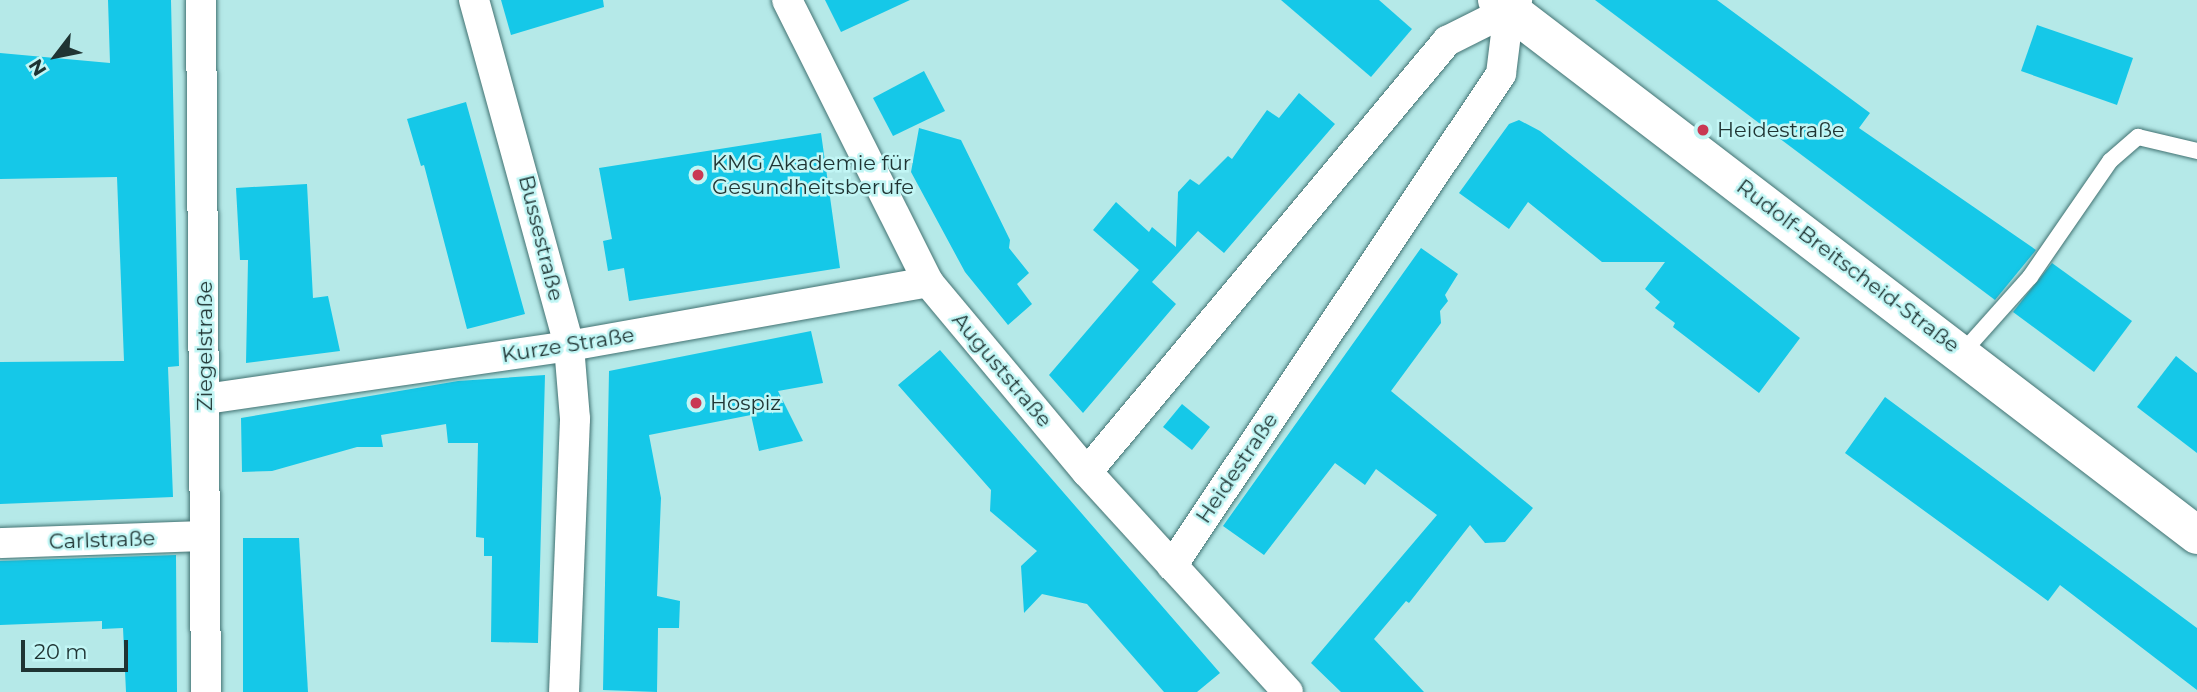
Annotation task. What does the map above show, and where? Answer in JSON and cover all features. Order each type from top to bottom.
[{"type":"street","name":"Ziegelstraße","points":[[201,0],[206,399],[203,536],[206,692]]},
{"type":"street","name":"Bussestraße","points":[[474,0],[569,346],[575,419],[564,692]]},
{"type":"street","name":"Auguststraße","points":[[787,0],[928,282],[1087,472],[1289,692]]},
{"type":"street","name":"Rudolf-Breitscheid-Straße","points":[[1507,4],[2197,535]]},
{"type":"street","points":[[1087,472],[1447,41],[1507,4]]},
{"type":"street","name":"Heidestraße","points":[[1172,566],[1501,74],[1507,4]]},
{"type":"street","name":"Kurze Straße","points":[[206,399],[569,346],[928,282]]},
{"type":"street","name":"Carlstraße","points":[[0,543],[203,536]]},
{"type":"lane","points":[[1962,353],[2030,277],[2110,161],[2137,137],[2197,151]]},
{"type":"building","points":[[108,0],[171,0],[179,366],[168,367],[173,497],[0,504],[0,362],[124,361],[117,177],[0,179],[0,53],[110,63]]},
{"type":"building","points":[[501,0],[603,0],[604,7],[511,35]]},
{"type":"building","points":[[825,0],[910,0],[841,32]]},
{"type":"building","points":[[1281,0],[1379,0],[1412,29],[1371,77]]},
{"type":"building","points":[[1595,0],[1717,0],[1870,113],[1859,128],[2036,250],[1995,300]]},
{"type":"building","points":[[2037,25],[2133,58],[2117,105],[2021,71]]},
{"type":"building","points":[[924,71],[945,111],[893,136],[873,98]]},
{"type":"building","points":[[1299,93],[1335,124],[1224,253],[1198,231],[1152,282],[1176,304],[1083,413],[1049,375],[1139,270],[1093,230],[1116,202],[1149,232],[1152,227],[1176,247],[1178,192],[1190,179],[1199,185],[1228,156],[1232,159],[1267,110],[1279,118]]},
{"type":"building","points":[[466,102],[525,314],[467,329],[424,165],[421,166],[407,119]]},
{"type":"building","points":[[1519,120],[1540,131],[1800,338],[1759,393],[1673,327],[1675,323],[1655,308],[1660,302],[1645,289],[1665,262],[1602,262],[1528,202],[1509,229],[1459,193],[1509,124]]},
{"type":"building","points":[[919,128],[961,140],[1010,240],[1009,248],[1029,273],[1017,284],[1032,304],[1008,325],[965,272],[911,172]]},
{"type":"building","points":[[821,133],[840,268],[629,301],[624,268],[608,271],[603,241],[612,239],[599,168]]},
{"type":"building","points":[[307,184],[313,298],[328,296],[340,351],[246,363],[248,260],[240,260],[236,188]]},
{"type":"building","points":[[1421,248],[1458,274],[1445,295],[1448,301],[1440,311],[1441,323],[1391,391],[1533,508],[1505,542],[1485,543],[1470,525],[1409,603],[1406,601],[1374,639],[1424,692],[1341,692],[1311,663],[1437,515],[1376,469],[1365,485],[1335,463],[1264,555],[1223,526]]},
{"type":"building","points":[[2052,263],[2132,321],[2094,372],[2013,312]]},
{"type":"building","points":[[811,331],[823,383],[778,391],[803,441],[759,451],[751,415],[649,435],[661,498],[657,596],[680,601],[679,628],[658,628],[657,692],[603,690],[609,371]]},
{"type":"building","points":[[940,350],[1220,673],[1197,692],[1164,692],[1087,604],[1042,594],[1024,613],[1021,566],[1037,551],[990,511],[991,490],[898,385]]},
{"type":"building","points":[[2176,356],[2197,373],[2197,453],[2137,407]]},
{"type":"building","points":[[545,375],[538,643],[491,642],[492,556],[484,556],[484,538],[476,537],[478,443],[448,443],[446,424],[381,435],[383,447],[357,447],[272,471],[242,472],[241,418],[458,381]]},
{"type":"building","points":[[1885,397],[2197,628],[2197,690],[2060,585],[2048,601],[1845,453]]},
{"type":"building","points":[[1182,404],[1210,427],[1192,450],[1163,427]]},
{"type":"building","points":[[243,538],[299,538],[308,692],[243,692]]},
{"type":"building","points":[[176,555],[177,692],[126,692],[123,628],[102,629],[102,621],[0,625],[0,561]]},
{"type":"place","name":"Heidestraße","points":[[1703,130]]},
{"type":"place","name":"KMG Akademie für Gesundheitsberufe","points":[[698,175]]},
{"type":"place","name":"Hospiz","points":[[696,403]]}]
